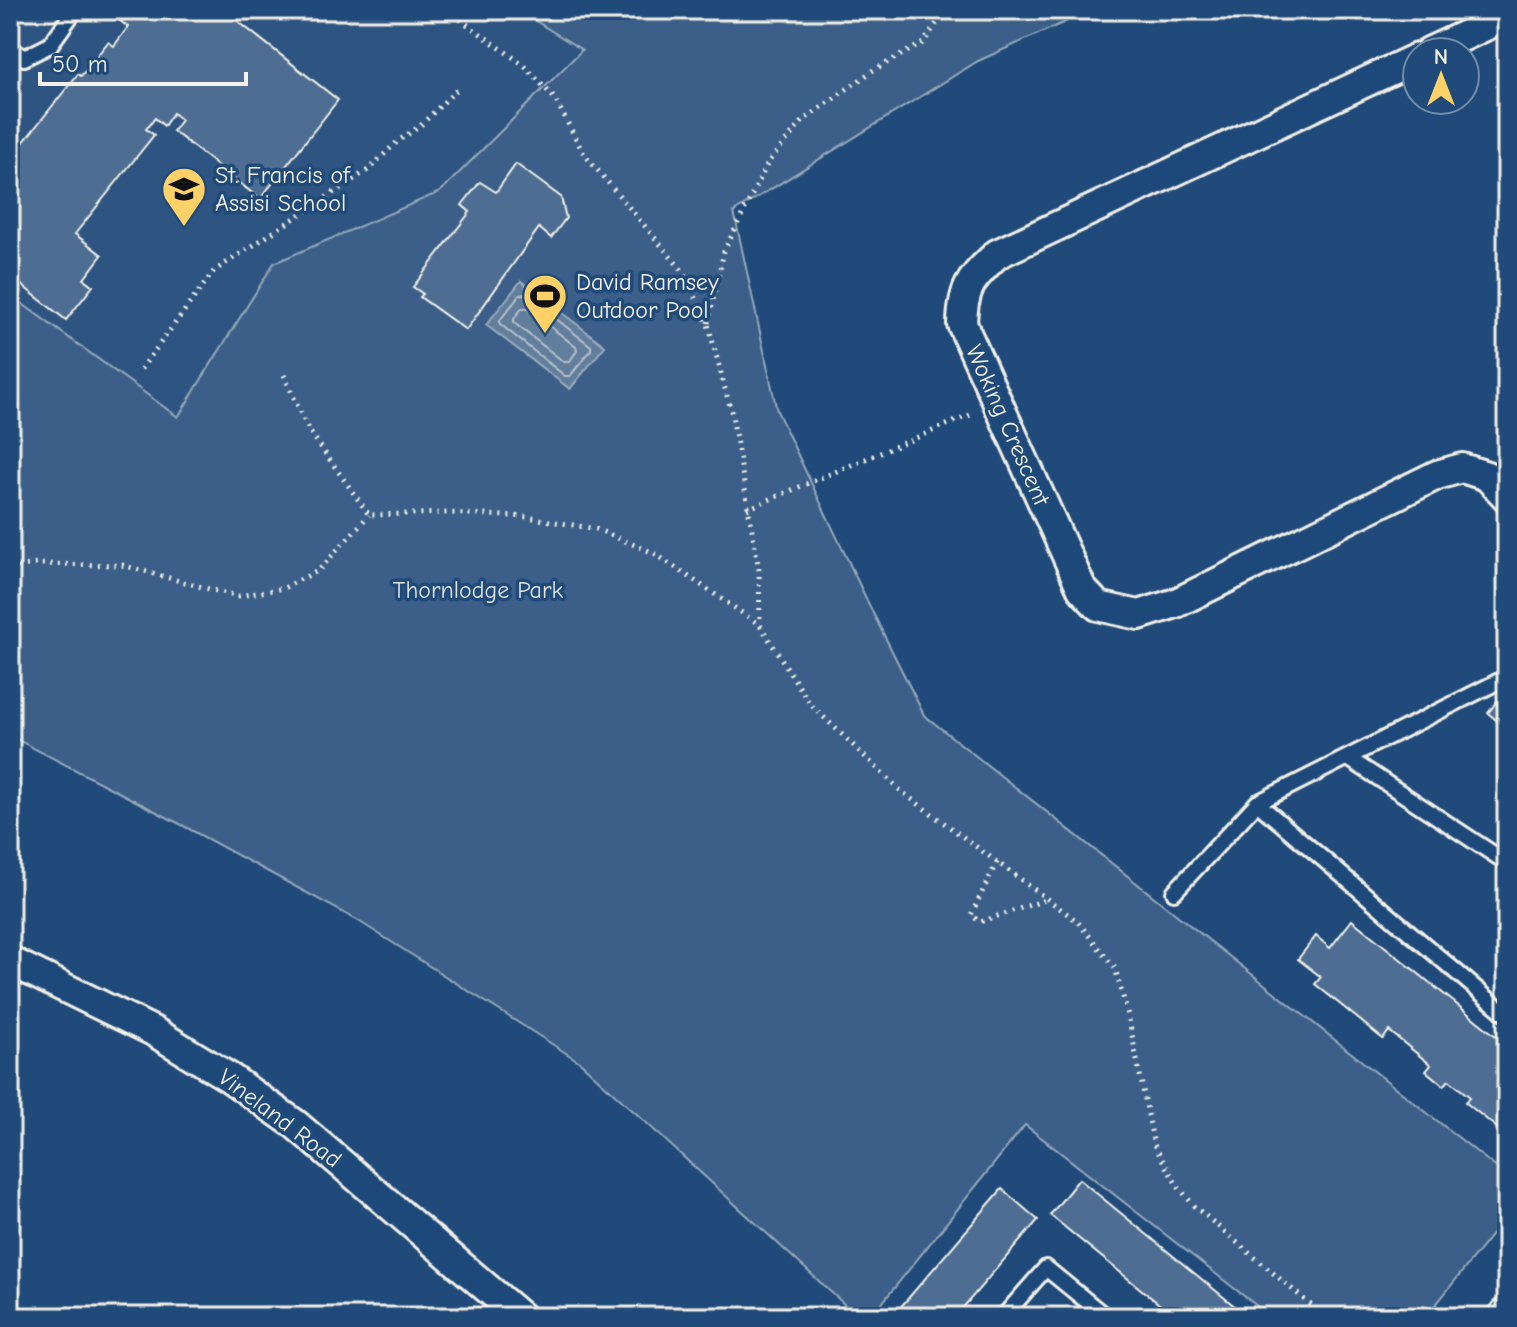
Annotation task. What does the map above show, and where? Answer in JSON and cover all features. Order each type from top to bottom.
[{"type":"street","points":[[1464,36],[1507,18]]},
{"type":"street","name":"Woking Crescent","points":[[1401,65],[997,254],[976,275],[963,299],[962,324],[1082,589],[1098,606],[1139,615],[1176,603],[1450,471],[1462,468],[1487,476],[1507,497]]},
{"type":"street","name":"Vineland Road","points":[[10,961],[153,1031],[243,1087],[295,1124],[521,1317]]},
{"type":"lane","points":[[10,48],[24,58],[50,45],[75,10]]},
{"type":"lane","points":[[1174,892],[1257,803],[1507,677]]},
{"type":"lane","points":[[1348,758],[1507,863]]},
{"type":"lane","points":[[1257,803],[1507,1015]]},
{"type":"lane","points":[[1003,1317],[1046,1268],[1106,1317]]},
{"type":"path","points":[[447,10],[524,65],[555,99],[584,154],[681,269],[708,324],[732,415],[759,570],[760,625]]},
{"type":"path","points":[[708,324],[724,251],[769,161],[804,120],[872,71],[923,43],[946,10]]},
{"type":"path","points":[[141,369],[214,271],[368,170],[398,141],[420,126],[458,88]]},
{"type":"path","points":[[284,375],[308,429],[369,515]]},
{"type":"path","points":[[747,509],[998,403]]},
{"type":"path","points":[[10,567],[39,564],[122,565],[239,596],[284,588],[319,570],[369,515],[447,513],[527,517],[596,529],[654,553],[760,625],[810,704],[902,792],[1077,921],[1115,968],[1128,1015],[1154,1145],[1177,1185],[1194,1206],[1325,1317]]},
{"type":"path","points":[[997,862],[971,915],[980,922],[1048,899]]},
{"type":"shaded area","name":"St. Francis of Assisi School","points":[[31,10],[518,10],[583,50],[440,192],[274,263],[178,417],[10,295],[10,41]]},
{"type":"green space","name":"Thornlodge Park","points":[[518,10],[1092,10],[978,61],[734,212],[777,411],[924,715],[1507,1176],[1507,1216],[1426,1317],[1271,1317],[1025,1125],[871,1317],[858,1317],[580,1062],[357,920],[10,736],[10,295],[178,417],[274,263],[440,192],[582,50]]},
{"type":"water","name":"David Ramsey Outdoor Pool","points":[[521,281],[605,346],[570,389],[486,325]]},
{"type":"building","points":[[126,10],[242,10],[235,19],[338,100],[260,199],[173,131],[181,120],[173,113],[164,126],[155,118],[146,129],[154,135],[75,234],[102,255],[84,279],[93,286],[66,320],[10,276],[10,159],[78,74],[81,76],[108,42],[114,46],[128,27],[119,20]]},
{"type":"building","points":[[516,164],[561,197],[566,218],[551,238],[539,228],[466,330],[420,297],[423,294],[413,287],[470,212],[462,205],[480,182],[496,192]]},
{"type":"building","points":[[1507,689],[1507,729],[1488,713]]},
{"type":"building","points":[[1352,920],[1507,1045],[1507,1129],[1504,1127],[1501,1131],[1465,1102],[1470,1097],[1449,1080],[1444,1086],[1426,1071],[1431,1065],[1389,1031],[1383,1039],[1315,984],[1321,977],[1298,959],[1316,936],[1330,948]]},
{"type":"building","points":[[1079,1179],[1248,1317],[1175,1317],[1050,1215]]},
{"type":"building","points":[[1002,1189],[1038,1220],[955,1317],[892,1317]]},
{"type":"place","name":"St. Francis of Assisi School","points":[[184,228]]},
{"type":"place","name":"David Ramsey Outdoor Pool","points":[[545,335]]}]
